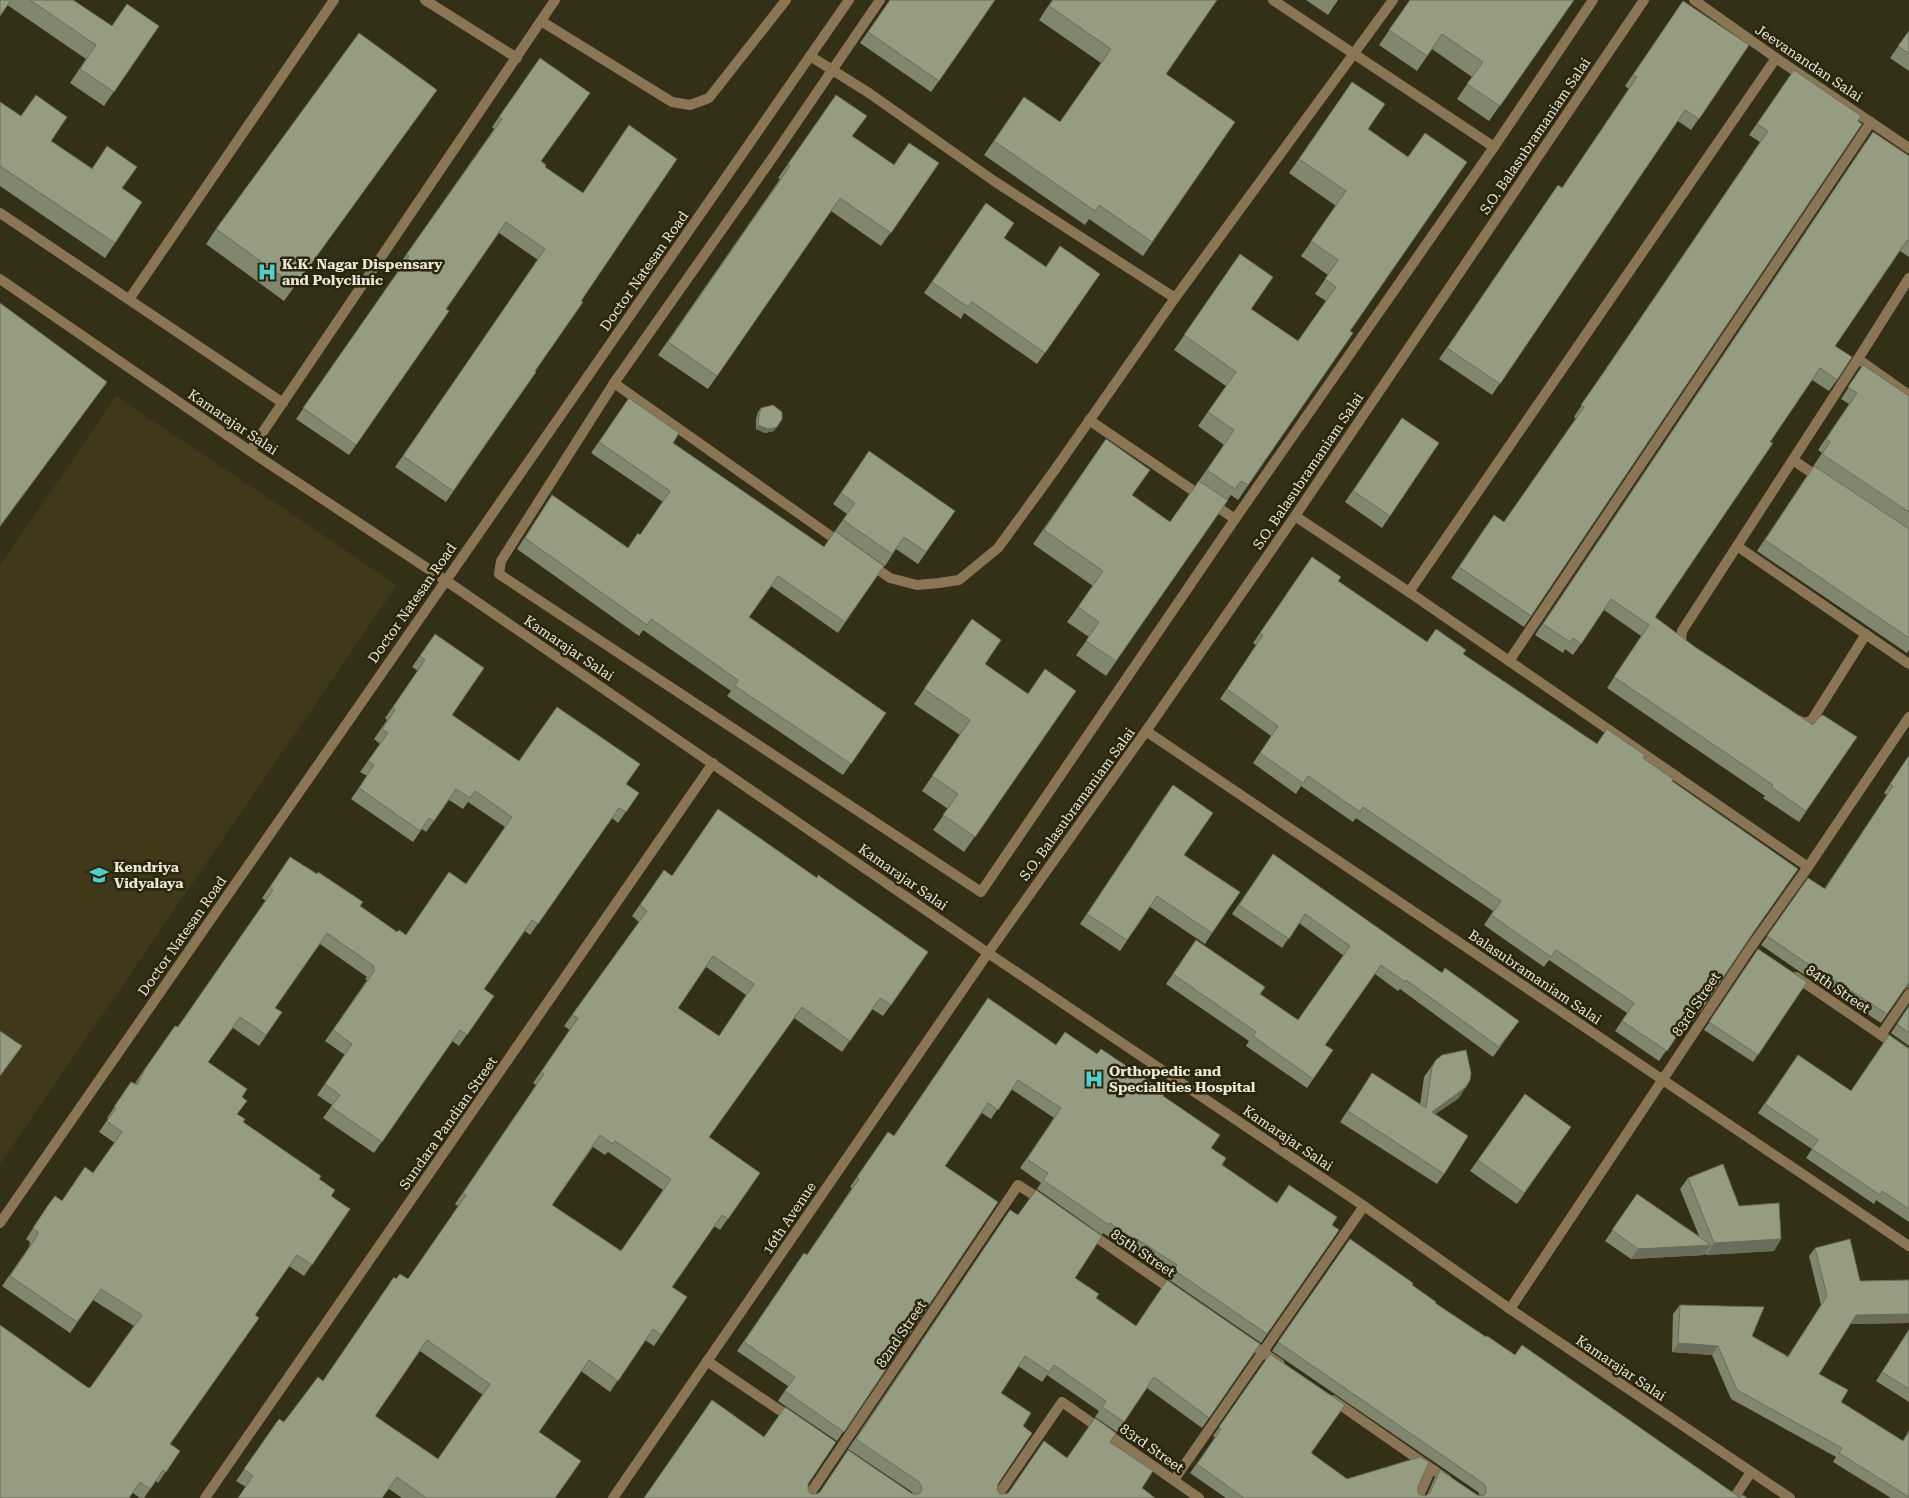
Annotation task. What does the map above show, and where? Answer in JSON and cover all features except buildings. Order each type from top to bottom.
[{"type":"street","points":[[130,298],[334,0]]},
{"type":"street","points":[[425,0],[517,58]]},
{"type":"street","points":[[250,451],[555,0]]},
{"type":"street","points":[[541,21],[672,102],[690,105],[709,98],[786,0]]},
{"type":"street","name":"Doctor Natesan Road","points":[[0,1223],[849,0]]},
{"type":"street","points":[[880,0],[614,382],[501,561],[499,574],[981,892],[1234,519],[1494,146],[1592,0]]},
{"type":"street","points":[[1273,0],[1494,146]]},
{"type":"street","points":[[614,382],[890,578],[917,585],[959,580],[998,548],[1174,298],[1393,0]]},
{"type":"street","name":"S.O. Balasubramaniam Salai","points":[[988,953],[1146,731],[1295,516],[1644,0]]},
{"type":"street","name":"Jeevanandan Salai","points":[[1694,0],[1909,148]]},
{"type":"street","points":[[810,56],[869,93],[994,181],[1174,298]]},
{"type":"street","points":[[1409,592],[1776,58]]},
{"type":"street","points":[[1509,661],[1871,122]]},
{"type":"street","points":[[0,213],[130,298],[283,403]]},
{"type":"street","points":[[1690,652],[1682,640],[1682,631],[1909,278]]},
{"type":"street","name":"Kamarajar Salai","points":[[0,280],[250,451],[445,580],[988,953],[1364,1206],[1510,1309],[1790,1498]]},
{"type":"street","points":[[1858,360],[1909,395]]},
{"type":"street","points":[[1089,420],[1234,519]]},
{"type":"street","points":[[1793,460],[1826,482]]},
{"type":"street","points":[[1295,516],[1409,592],[1808,867]]},
{"type":"street","points":[[1737,546],[1909,664]]},
{"type":"street","points":[[1783,711],[1800,722],[1806,723],[1812,720],[1866,634]]},
{"type":"street","name":"83rd Street","points":[[1510,1309],[1662,1080],[1755,949],[1909,717]]},
{"type":"street","name":"Balasubramaniam Salai","points":[[1146,731],[1909,1246]]},
{"type":"street","name":"Sundara Pandian Street","points":[[205,1498],[713,763]]},
{"type":"street","name":"16th Avenue","points":[[613,1498],[988,953]]},
{"type":"street","name":"84th Street","points":[[1784,969],[1909,1054]]},
{"type":"street","points":[[1881,1035],[1909,994]]},
{"type":"street","name":"82nd Street","points":[[807,1498],[1018,1185],[1051,1207]]},
{"type":"street","points":[[1174,1480],[1364,1206]]},
{"type":"street","name":"85th Street","points":[[1083,1229],[1181,1296]]},
{"type":"street","points":[[1237,1334],[1286,1368]]},
{"type":"street","points":[[707,1361],[798,1423]]},
{"type":"street","points":[[1326,1396],[1460,1488]]},
{"type":"street","name":"83rd Street","points":[[996,1498],[1062,1402],[1199,1498]]},
{"type":"street","points":[[1418,1498],[1431,1468]]},
{"type":"street","points":[[1734,1498],[1752,1472]]},
{"type":"shaded area","name":"Kendriya Vidyalaya","points":[[116,396],[397,585],[0,1164],[0,566]]},
{"type":"place","name":"K.K. Nagar Dispensary and Polyclinic","points":[[267,272]]},
{"type":"place","name":"Kendriya Vidyalaya","points":[[99,875]]},
{"type":"place","name":"Orthopedic and Specialities Hospital","points":[[1094,1079]]}]
